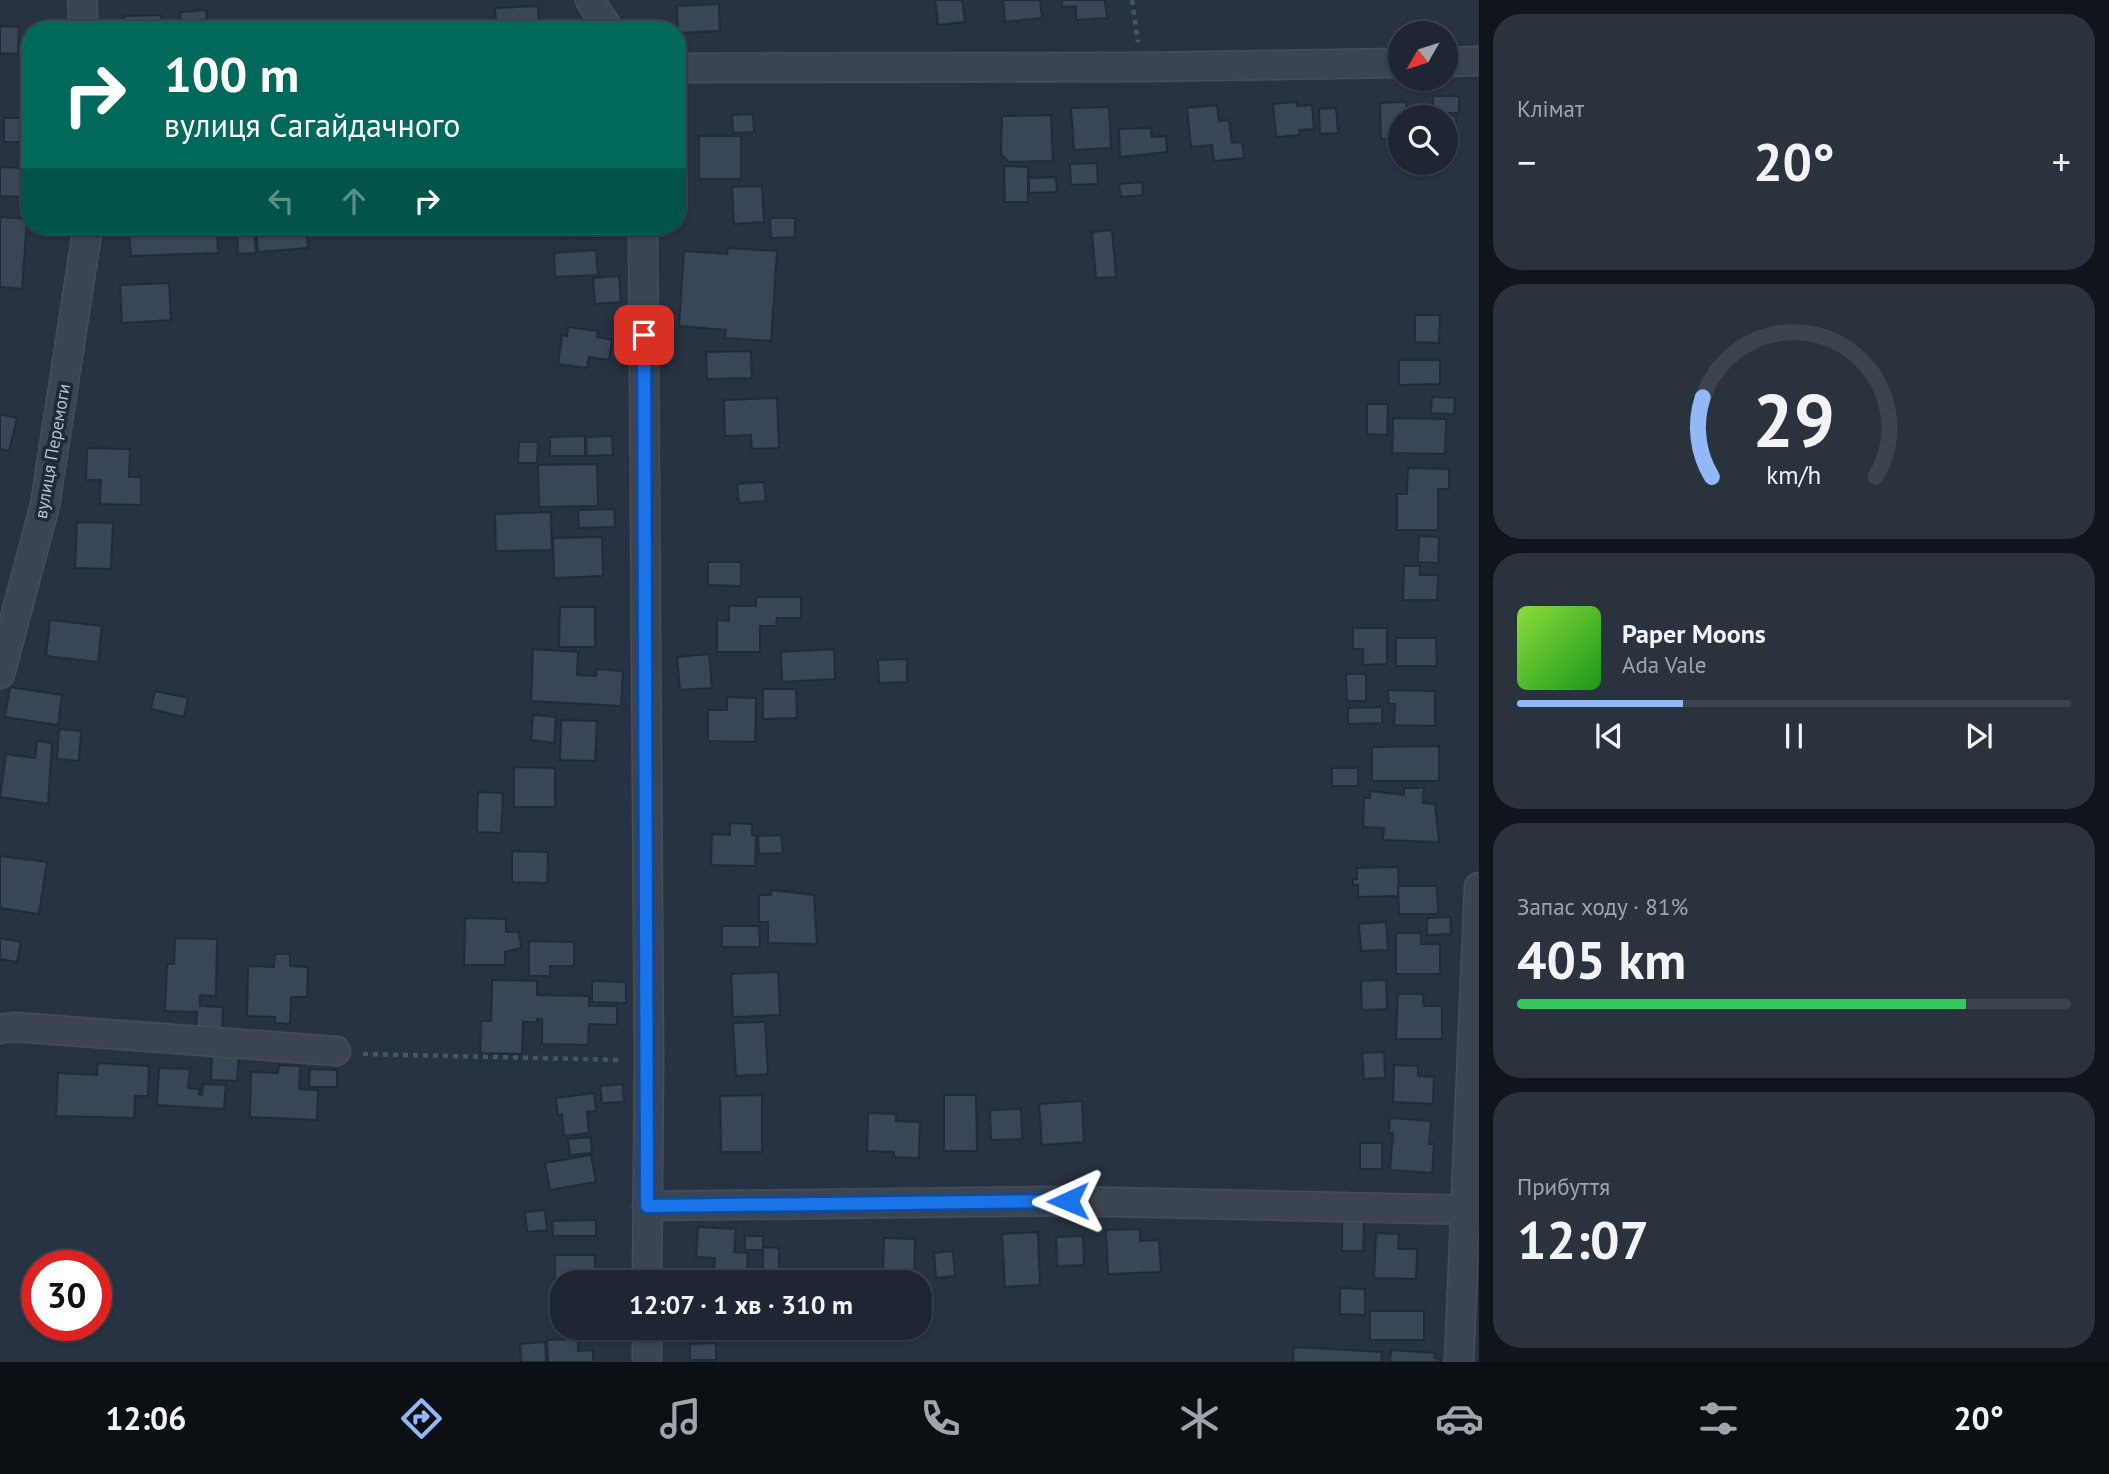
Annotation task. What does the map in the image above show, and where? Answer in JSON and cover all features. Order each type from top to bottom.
[{"type":"street","points":[[82,0],[83,21]]},
{"type":"street","points":[[590,0],[603,21]]},
{"type":"street","points":[[1458,62],[1479,61]]},
{"type":"street","points":[[686,68],[1142,67],[1388,63]]},
{"type":"street","name":"вулиця Перемоги","points":[[0,674],[45,505],[87,235]]},
{"type":"street","points":[[643,235],[649,1060],[647,1270]]},
{"type":"street","points":[[1459,1362],[1472,1210],[1479,887]]},
{"type":"street","points":[[0,1029],[15,1027],[336,1051]]},
{"type":"street","points":[[647,1206],[1068,1201],[1472,1210]]},
{"type":"street","points":[[647,1340],[647,1362]]},
{"type":"path","points":[[1132,0],[1142,67]]},
{"type":"path","points":[[336,1051],[649,1060]]},
{"type":"building","points":[[935,0],[962,0],[965,22],[938,25]]},
{"type":"building","points":[[1003,0],[1040,0],[1042,18],[1005,22]]},
{"type":"building","points":[[1062,0],[1105,0],[1107,18],[1076,20],[1076,6],[1062,7]]},
{"type":"building","points":[[719,4],[720,31],[686,33],[686,21],[678,21],[677,6]]},
{"type":"building","points":[[538,6],[539,21],[496,21],[495,8]]},
{"type":"building","points":[[206,10],[207,21],[180,21],[180,12]]},
{"type":"building","points":[[161,15],[161,21],[124,21],[124,16]]},
{"type":"building","points":[[0,26],[19,27],[18,54],[0,53]]},
{"type":"building","points":[[1433,96],[1459,96],[1459,113],[1458,105],[1433,105]]},
{"type":"building","points":[[1297,102],[1297,106],[1312,105],[1314,129],[1299,130],[1300,135],[1276,137],[1273,104]]},
{"type":"building","points":[[1406,102],[1406,105],[1388,105],[1388,139],[1381,139],[1380,103]]},
{"type":"building","points":[[1217,105],[1219,121],[1229,120],[1232,143],[1242,142],[1244,158],[1214,161],[1212,145],[1191,147],[1187,108]]},
{"type":"building","points":[[1109,107],[1111,148],[1074,150],[1071,108]]},
{"type":"building","points":[[1336,108],[1338,133],[1320,134],[1319,109]]},
{"type":"building","points":[[753,114],[754,132],[733,133],[732,115]]},
{"type":"building","points":[[1051,115],[1053,161],[1009,162],[1001,154],[1002,116]]},
{"type":"building","points":[[4,118],[21,118],[21,142],[4,142]]},
{"type":"building","points":[[1151,128],[1152,137],[1166,136],[1167,152],[1120,157],[1119,129]]},
{"type":"building","points":[[699,136],[741,136],[741,179],[699,179]]},
{"type":"building","points":[[1097,163],[1098,184],[1071,185],[1070,164]]},
{"type":"building","points":[[1004,166],[1028,167],[1028,202],[1005,202]]},
{"type":"building","points":[[0,167],[21,168],[21,197],[0,196]]},
{"type":"building","points":[[1056,177],[1057,192],[1029,193],[1029,178]]},
{"type":"building","points":[[1142,182],[1143,195],[1121,197],[1119,184]]},
{"type":"building","points":[[762,186],[764,222],[734,224],[732,187]]},
{"type":"building","points":[[0,217],[21,219],[21,235],[26,235],[22,289],[0,287]]},
{"type":"building","points":[[770,218],[795,218],[795,237],[771,238]]},
{"type":"building","points":[[1112,230],[1116,277],[1096,278],[1092,232]]},
{"type":"building","points":[[130,235],[217,235],[218,253],[131,256]]},
{"type":"building","points":[[237,235],[255,235],[256,253],[238,254]]},
{"type":"building","points":[[257,235],[307,235],[308,248],[258,252]]},
{"type":"building","points":[[562,235],[601,237],[562,238]]},
{"type":"building","points":[[728,248],[777,251],[771,341],[725,338],[726,330],[679,326],[684,251],[727,254]]},
{"type":"building","points":[[596,250],[598,275],[555,277],[554,253]]},
{"type":"building","points":[[619,276],[621,302],[595,304],[593,278]]},
{"type":"building","points":[[169,283],[171,320],[122,323],[120,285]]},
{"type":"building","points":[[1415,315],[1440,315],[1439,343],[1415,342]]},
{"type":"building","points":[[568,327],[598,331],[597,337],[612,340],[609,360],[589,357],[587,368],[558,364],[562,335],[567,336]]},
{"type":"building","points":[[751,351],[752,378],[707,379],[706,352]]},
{"type":"building","points":[[1399,360],[1440,360],[1440,384],[1399,385]]},
{"type":"building","points":[[1432,397],[1455,398],[1454,414],[1431,413]]},
{"type":"building","points":[[777,398],[779,448],[752,449],[751,435],[725,436],[724,400]]},
{"type":"building","points":[[1367,404],[1388,404],[1387,435],[1367,434]]},
{"type":"building","points":[[0,414],[17,418],[9,451],[0,449]]},
{"type":"building","points":[[1393,418],[1446,419],[1445,454],[1392,453]]},
{"type":"building","points":[[585,436],[585,456],[550,456],[550,437]]},
{"type":"building","points":[[612,436],[613,455],[587,456],[586,437]]},
{"type":"building","points":[[519,442],[538,442],[537,463],[518,463]]},
{"type":"building","points":[[87,448],[130,449],[129,477],[141,477],[141,505],[100,504],[101,480],[86,480]]},
{"type":"building","points":[[597,464],[598,506],[539,507],[538,465]]},
{"type":"building","points":[[1408,468],[1449,469],[1449,489],[1438,489],[1438,530],[1397,530],[1397,494],[1407,494]]},
{"type":"building","points":[[764,482],[766,501],[739,503],[737,484]]},
{"type":"building","points":[[614,509],[615,527],[579,528],[578,510]]},
{"type":"building","points":[[551,512],[552,550],[496,551],[495,514]]},
{"type":"building","points":[[77,522],[113,523],[111,569],[75,568]]},
{"type":"building","points":[[1419,536],[1439,537],[1438,563],[1418,562]]},
{"type":"building","points":[[602,537],[603,576],[554,578],[553,538]]},
{"type":"building","points":[[708,562],[741,562],[741,586],[708,585]]},
{"type":"building","points":[[1404,566],[1420,566],[1420,575],[1438,575],[1437,600],[1403,600]]},
{"type":"building","points":[[756,597],[801,597],[801,618],[777,618],[776,626],[760,626],[760,652],[717,652],[717,620],[729,621],[729,606],[756,606]]},
{"type":"building","points":[[560,607],[595,607],[595,647],[559,647]]},
{"type":"building","points":[[50,620],[102,626],[98,662],[46,656]]},
{"type":"building","points":[[1353,628],[1387,628],[1387,664],[1363,665],[1363,649],[1353,649]]},
{"type":"building","points":[[1396,638],[1436,638],[1437,666],[1396,666]]},
{"type":"building","points":[[533,649],[578,652],[577,675],[596,676],[597,669],[623,671],[621,706],[531,701]]},
{"type":"building","points":[[834,649],[835,679],[782,682],[781,652]]},
{"type":"building","points":[[709,654],[712,688],[680,690],[677,657]]},
{"type":"building","points":[[907,659],[907,682],[879,683],[878,660]]},
{"type":"building","points":[[1346,674],[1366,674],[1366,701],[1347,701]]},
{"type":"building","points":[[10,687],[62,695],[58,725],[5,717]]},
{"type":"building","points":[[763,689],[796,689],[797,718],[763,719]]},
{"type":"building","points":[[1388,690],[1435,691],[1435,726],[1394,725],[1395,704],[1389,704]]},
{"type":"building","points":[[155,691],[188,698],[184,717],[151,709]]},
{"type":"building","points":[[727,697],[756,698],[755,742],[708,741],[708,710],[727,710]]},
{"type":"building","points":[[1382,707],[1382,723],[1348,724],[1348,708]]},
{"type":"building","points":[[533,715],[556,717],[554,743],[531,740]]},
{"type":"building","points":[[561,720],[597,721],[595,761],[560,760]]},
{"type":"building","points":[[59,729],[81,731],[79,761],[57,759]]},
{"type":"building","points":[[37,741],[52,743],[48,804],[0,797],[6,754],[35,758]]},
{"type":"building","points":[[1439,746],[1439,781],[1372,781],[1372,747]]},
{"type":"building","points":[[514,767],[555,768],[555,807],[514,807]]},
{"type":"building","points":[[1332,768],[1358,768],[1358,786],[1332,786]]},
{"type":"building","points":[[1404,788],[1424,788],[1423,803],[1435,804],[1439,842],[1383,840],[1384,828],[1363,827],[1364,798],[1370,798],[1370,791],[1404,795]]},
{"type":"building","points":[[478,792],[503,793],[501,833],[477,832]]},
{"type":"building","points":[[730,823],[752,824],[752,835],[756,836],[755,866],[711,865],[712,834],[730,835]]},
{"type":"building","points":[[781,835],[783,853],[759,854],[758,836]]},
{"type":"building","points":[[512,851],[548,852],[547,883],[512,882]]},
{"type":"building","points":[[0,856],[47,862],[39,914],[0,908]]},
{"type":"building","points":[[1398,867],[1399,896],[1358,897],[1358,885],[1353,885],[1353,879],[1357,879],[1357,868]]},
{"type":"building","points":[[1398,886],[1437,886],[1438,914],[1399,914]]},
{"type":"building","points":[[771,890],[814,895],[817,944],[768,943],[768,922],[759,922],[759,895],[771,895]]},
{"type":"building","points":[[1450,917],[1451,934],[1427,935],[1427,918]]},
{"type":"building","points":[[465,918],[506,919],[506,932],[519,932],[521,948],[505,952],[505,965],[464,965]]},
{"type":"building","points":[[1386,922],[1388,950],[1361,951],[1359,924]]},
{"type":"building","points":[[722,926],[759,926],[760,947],[722,947]]},
{"type":"building","points":[[1396,933],[1421,933],[1421,944],[1440,944],[1440,974],[1396,974]]},
{"type":"building","points":[[0,938],[21,942],[17,962],[0,959]]},
{"type":"building","points":[[175,938],[217,939],[216,996],[200,995],[200,1006],[223,1007],[222,1029],[196,1028],[197,1012],[165,1011],[167,964],[174,964]]},
{"type":"building","points":[[529,941],[574,942],[574,966],[550,966],[550,976],[529,976]]},
{"type":"building","points":[[275,954],[290,954],[290,966],[308,967],[307,997],[291,997],[290,1024],[275,1023],[275,1017],[247,1016],[248,966],[274,967]]},
{"type":"building","points":[[778,972],[780,1015],[733,1017],[731,974]]},
{"type":"building","points":[[492,980],[537,981],[537,995],[589,996],[589,1006],[617,1006],[617,1025],[589,1024],[588,1045],[542,1044],[542,1019],[537,1019],[537,1022],[523,1022],[522,1054],[480,1053],[481,1021],[491,1021]]},
{"type":"building","points":[[1386,980],[1387,1009],[1362,1010],[1361,981]]},
{"type":"building","points":[[592,981],[626,982],[626,1003],[592,1002]]},
{"type":"building","points":[[1398,994],[1423,994],[1424,1006],[1442,1006],[1442,1039],[1396,1039]]},
{"type":"building","points":[[765,1022],[768,1074],[736,1076],[733,1023]]},
{"type":"building","points":[[212,1051],[239,1052],[237,1081],[211,1080]]},
{"type":"building","points":[[1384,1052],[1385,1078],[1364,1079],[1362,1053]]},
{"type":"building","points":[[98,1063],[149,1066],[148,1096],[135,1096],[134,1118],[56,1116],[58,1073],[97,1075]]},
{"type":"building","points":[[279,1065],[300,1066],[299,1089],[318,1090],[317,1120],[250,1117],[251,1072],[278,1073]]},
{"type":"building","points":[[1394,1065],[1418,1066],[1418,1076],[1434,1077],[1433,1104],[1393,1102]]},
{"type":"building","points":[[159,1068],[190,1069],[188,1088],[200,1089],[199,1094],[202,1095],[203,1084],[226,1085],[224,1109],[157,1105]]},
{"type":"building","points":[[310,1069],[337,1070],[337,1087],[309,1087]]},
{"type":"building","points":[[623,1084],[624,1102],[602,1103],[600,1086]]},
{"type":"building","points":[[594,1093],[596,1111],[587,1112],[589,1133],[564,1136],[562,1114],[558,1115],[556,1098]]},
{"type":"building","points":[[762,1095],[762,1152],[721,1152],[720,1096]]},
{"type":"building","points":[[944,1095],[976,1095],[977,1151],[944,1151]]},
{"type":"building","points":[[1082,1101],[1084,1142],[1042,1145],[1039,1104]]},
{"type":"building","points":[[1021,1109],[1022,1139],[991,1140],[990,1110]]},
{"type":"building","points":[[868,1113],[896,1114],[896,1121],[920,1122],[919,1158],[894,1157],[894,1152],[867,1151]]},
{"type":"building","points":[[1390,1118],[1431,1121],[1429,1144],[1434,1144],[1432,1173],[1390,1170],[1393,1133],[1389,1133]]},
{"type":"building","points":[[591,1137],[592,1153],[570,1155],[568,1139]]},
{"type":"building","points":[[1360,1143],[1382,1143],[1382,1169],[1360,1169]]},
{"type":"building","points":[[591,1155],[596,1182],[550,1190],[545,1163]]},
{"type":"building","points":[[545,1210],[547,1230],[527,1232],[525,1212]]},
{"type":"building","points":[[596,1220],[596,1236],[553,1236],[552,1221]]},
{"type":"building","points":[[1342,1220],[1364,1220],[1363,1251],[1342,1251]]},
{"type":"building","points":[[698,1227],[736,1229],[734,1252],[748,1253],[747,1270],[714,1270],[715,1258],[696,1257]]},
{"type":"building","points":[[1140,1229],[1140,1241],[1159,1240],[1161,1272],[1108,1274],[1106,1230]]},
{"type":"building","points":[[1038,1232],[1040,1285],[1005,1287],[1002,1234]]},
{"type":"building","points":[[1376,1233],[1399,1234],[1398,1249],[1417,1249],[1416,1279],[1374,1278]]},
{"type":"building","points":[[745,1236],[763,1236],[763,1250],[745,1250]]},
{"type":"building","points":[[1083,1236],[1084,1265],[1057,1266],[1056,1237]]},
{"type":"building","points":[[884,1238],[915,1239],[914,1270],[883,1270]]},
{"type":"building","points":[[763,1247],[779,1248],[779,1270],[763,1270]]},
{"type":"building","points":[[953,1251],[955,1276],[936,1278],[934,1253]]},
{"type":"building","points":[[555,1255],[595,1255],[595,1270],[555,1270]]},
{"type":"building","points":[[1340,1288],[1365,1289],[1365,1315],[1340,1314]]},
{"type":"building","points":[[1370,1311],[1424,1311],[1424,1340],[1370,1340]]},
{"type":"building","points":[[547,1340],[578,1340],[578,1351],[593,1350],[593,1362],[548,1362]]},
{"type":"building","points":[[545,1342],[546,1362],[521,1362],[520,1344]]},
{"type":"building","points":[[716,1343],[716,1360],[690,1360],[690,1344]]},
{"type":"building","points":[[1294,1347],[1382,1352],[1381,1362],[1293,1362]]},
{"type":"building","points":[[1391,1350],[1435,1353],[1434,1358],[1440,1359],[1440,1362],[1390,1362]]},
{"type":"route","points":[[644,335],[649,1060],[647,1206],[1068,1201]]}]
